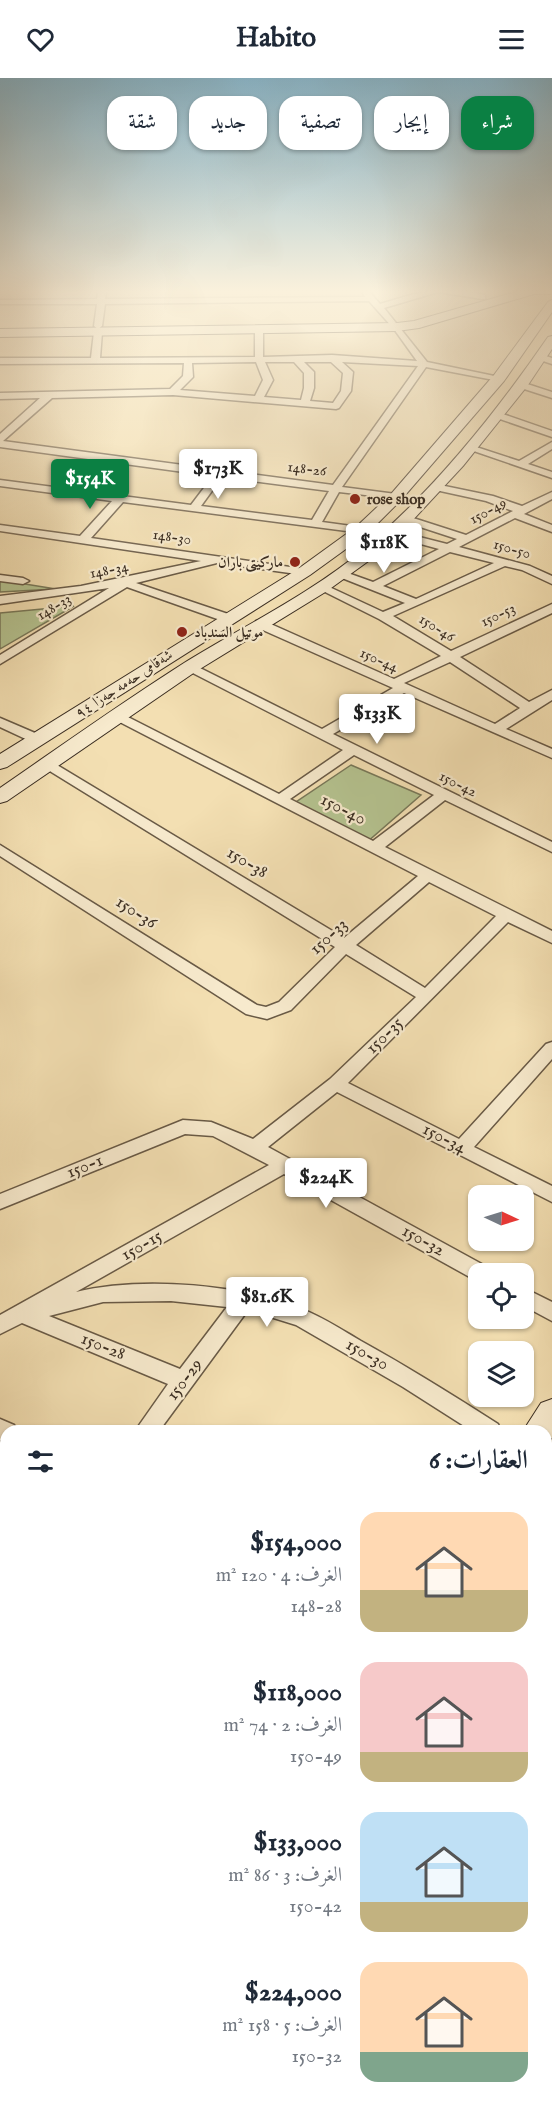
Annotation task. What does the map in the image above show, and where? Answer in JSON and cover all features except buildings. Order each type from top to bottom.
[{"type":"main road","name":"شەقامی حەمە جەزا ٩٤","points":[[0,763],[342,546],[362,530],[396,496],[494,384]]},
{"type":"main road","name":"شەقامی حەمە جەزا ٩٤","points":[[0,797],[189,668],[321,587],[368,554],[406,519],[435,487],[521,385]]},
{"type":"main road","points":[[342,546],[368,554]]},
{"type":"street","points":[[173,392],[181,384]]},
{"type":"street","points":[[258,400],[266,384]]},
{"type":"street","points":[[304,404],[309,384]]},
{"type":"street","points":[[0,396],[173,392],[336,406],[346,392],[347,384]]},
{"type":"street","points":[[315,524],[336,488],[410,384]]},
{"type":"street","points":[[521,385],[552,395]]},
{"type":"street","points":[[0,439],[48,396]]},
{"type":"street","points":[[496,415],[552,434]]},
{"type":"street","name":"148-26","points":[[0,444],[396,496]]},
{"type":"street","points":[[520,464],[552,445]]},
{"type":"street","points":[[470,448],[552,475]]},
{"type":"street","points":[[193,509],[220,473]]},
{"type":"street","points":[[0,483],[362,530]]},
{"type":"street","points":[[435,487],[489,498],[552,529]]},
{"type":"street","name":"150-49","points":[[374,586],[552,495]]},
{"type":"street","points":[[83,540],[119,500]]},
{"type":"street","points":[[406,519],[468,538]]},
{"type":"street","name":"148-30","points":[[0,528],[304,572]]},
{"type":"street","name":"150-50","points":[[392,533],[526,568],[552,581]]},
{"type":"street","name":"148-34","points":[[0,600],[50,596],[126,583],[221,559]]},
{"type":"street","points":[[383,616],[505,562]]},
{"type":"street","points":[[341,574],[416,603]]},
{"type":"street","points":[[0,578],[23,581]]},
{"type":"street","points":[[126,583],[227,618]]},
{"type":"street","name":"148-33","points":[[0,660],[126,583]]},
{"type":"street","name":"150-46","points":[[321,587],[383,616],[450,656],[529,708]]},
{"type":"street","name":"150-53","points":[[321,735],[450,656],[552,608]]},
{"type":"street","name":"150-44","points":[[260,624],[552,754]]},
{"type":"street","name":"150-42","points":[[189,668],[552,848]]},
{"type":"street","points":[[496,729],[552,694]]},
{"type":"street","name":"150-40","points":[[117,717],[552,938]]},
{"type":"street","points":[[0,722],[37,739]]},
{"type":"street","points":[[279,800],[352,750]]},
{"type":"street","name":"150-38","points":[[47,765],[427,996]]},
{"type":"street","points":[[375,848],[443,795]]},
{"type":"street","name":"150-36","points":[[0,849],[252,1010]]},
{"type":"street","name":"150-33","points":[[252,1010],[267,1013],[285,1006],[345,946],[428,875]]},
{"type":"street","name":"150-35","points":[[254,1148],[336,1084],[506,915]]},
{"type":"street","points":[[462,1148],[552,1048]]},
{"type":"street","name":"150-34","points":[[336,1084],[552,1195]]},
{"type":"street","name":"150-32","points":[[170,1132],[183,1126],[216,1128],[468,1266]]},
{"type":"street","name":"150-1","points":[[0,1202],[170,1132]]},
{"type":"street","name":"150-15","points":[[0,1325],[284,1165]]},
{"type":"street","name":"150-30","points":[[22,1314],[102,1294],[171,1293],[244,1300],[302,1318],[411,1380],[481,1425]]},
{"type":"street","name":"150-29","points":[[151,1425],[244,1300]]},
{"type":"street","points":[[534,1302],[552,1312]]},
{"type":"street","name":"150-28","points":[[22,1314],[184,1381]]},
{"type":"green space","points":[[0,580],[56,589],[0,592]]},
{"type":"green space","points":[[74,606],[0,649],[0,613]]},
{"type":"green space","points":[[351,765],[421,795],[367,842],[293,804]]},
{"type":"place","name":"rose shop","points":[[355,499]]},
{"type":"place","name":"ماركيتى باران","points":[[295,562]]},
{"type":"place","name":"موتيل السندباد","points":[[182,632]]}]
